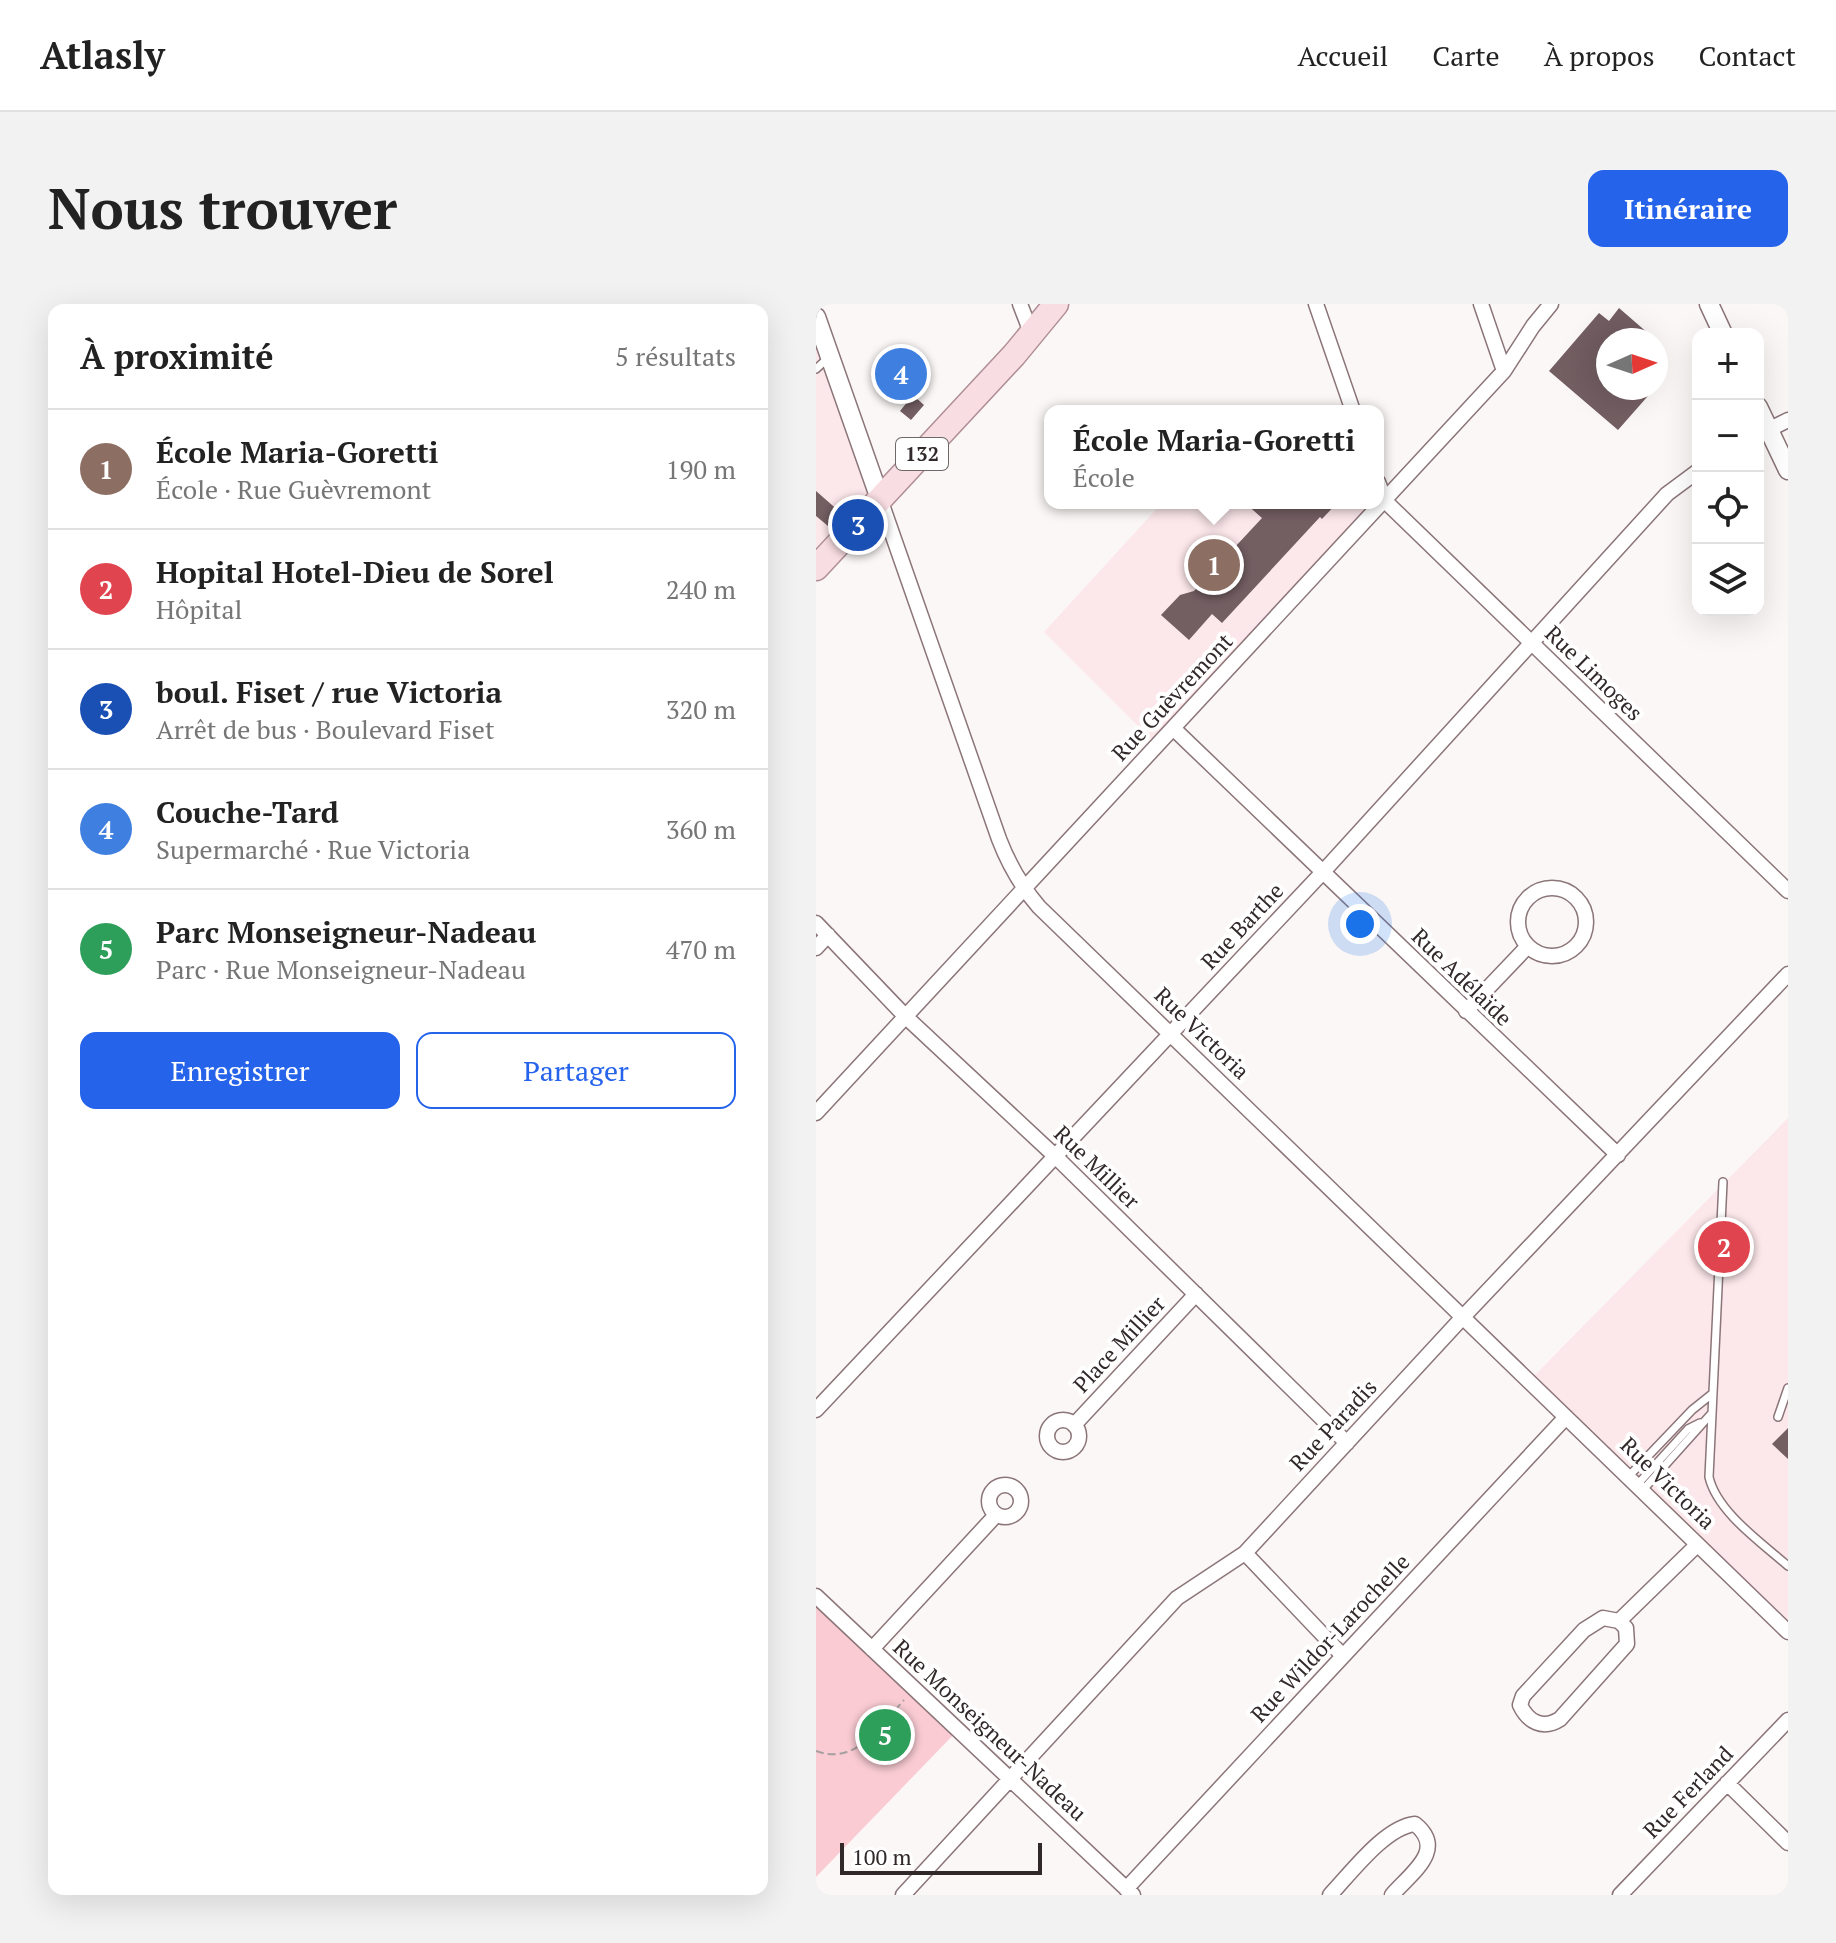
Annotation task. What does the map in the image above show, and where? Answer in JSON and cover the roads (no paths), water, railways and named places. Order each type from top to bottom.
[{"type":"main road","name":"132","points":[[816,568],[1032,335],[1056,304]]},
{"type":"street","points":[[1020,304],[1032,335]]},
{"type":"street","points":[[1316,304],[1351,405]]},
{"type":"street","points":[[1481,304],[1504,371]]},
{"type":"street","name":"Rue Guèvremont","points":[[1385,501],[1504,371],[1551,304]]},
{"type":"street","points":[[1709,304],[1720,328]]},
{"type":"street","name":"Rue Victoria","points":[[816,317],[823,363],[880,499],[1004,852],[1024,889],[1169,1035],[1788,1632]]},
{"type":"street","points":[[1764,432],[1788,420]]},
{"type":"street","points":[[1764,434],[1788,470]]},
{"type":"street","name":"Rue Barthe","points":[[816,1410],[1322,873],[1667,494],[1697,472]]},
{"type":"street","name":"Rue Limoges","points":[[1385,501],[1788,891]]},
{"type":"street","name":"Rue Guèvremont","points":[[816,1113],[1378,509]]},
{"type":"street","name":"Rue Adélaïde","points":[[1174,729],[1618,1155]]},
{"type":"street","points":[[1552,888],[1573,895],[1581,903],[1586,925],[1578,945],[1558,956],[1536,953],[1528,946],[1518,926],[1523,904],[1541,890],[1552,888]]},
{"type":"street","name":"Rue Millier","points":[[816,923],[906,1017],[1055,1156],[1347,1443]]},
{"type":"street","points":[[816,948],[828,935]]},
{"type":"street","points":[[1466,1011],[1528,946]]},
{"type":"street","name":"Rue Paradis","points":[[903,1895],[1177,1598],[1245,1553],[1462,1318],[1788,974]]},
{"type":"street","name":"Place Millier","points":[[1074,1425],[1196,1294]]},
{"type":"street","name":"Rue Wildor-Larochelle","points":[[1130,1892],[1343,1656],[1566,1417]]},
{"type":"street","points":[[872,1649],[996,1515]]},
{"type":"street","points":[[1619,1621],[1697,1545]]},
{"type":"street","points":[[1245,1553],[1343,1656]]},
{"type":"street","name":"Rue Monseigneur-Nadeau","points":[[816,1596],[1130,1892]]},
{"type":"street","points":[[1603,1618],[1619,1621],[1626,1628],[1627,1644],[1560,1719],[1542,1725],[1525,1715],[1520,1705],[1523,1696],[1584,1630],[1603,1618]]},
{"type":"street","name":"Rue Ferland","points":[[1620,1895],[1788,1720]]},
{"type":"street","points":[[1727,1783],[1788,1843]]},
{"type":"street","points":[[1330,1895],[1392,1832],[1415,1824],[1424,1831],[1429,1841],[1428,1851],[1425,1859],[1392,1895]]},
{"type":"lane","points":[[1723,1182],[1708,1471],[1713,1493],[1723,1507],[1788,1566]]},
{"type":"lane","points":[[1778,1417],[1788,1388]]},
{"type":"lane","points":[[1635,1485],[1692,1410],[1712,1394]]},
{"type":"lane","points":[[1635,1485],[1688,1429],[1711,1414]]},
{"type":"place","name":"Couche-Tard","points":[[901,374]]},
{"type":"place","name":"boul. Fiset / rue Victoria","points":[[858,525]]},
{"type":"place","name":"École Maria-Goretti","points":[[1214,565]]},
{"type":"place","name":"Hopital Hotel-Dieu de Sorel","points":[[1724,1247]]},
{"type":"place","name":"Parc Monseigneur-Nadeau","points":[[885,1735]]}]
